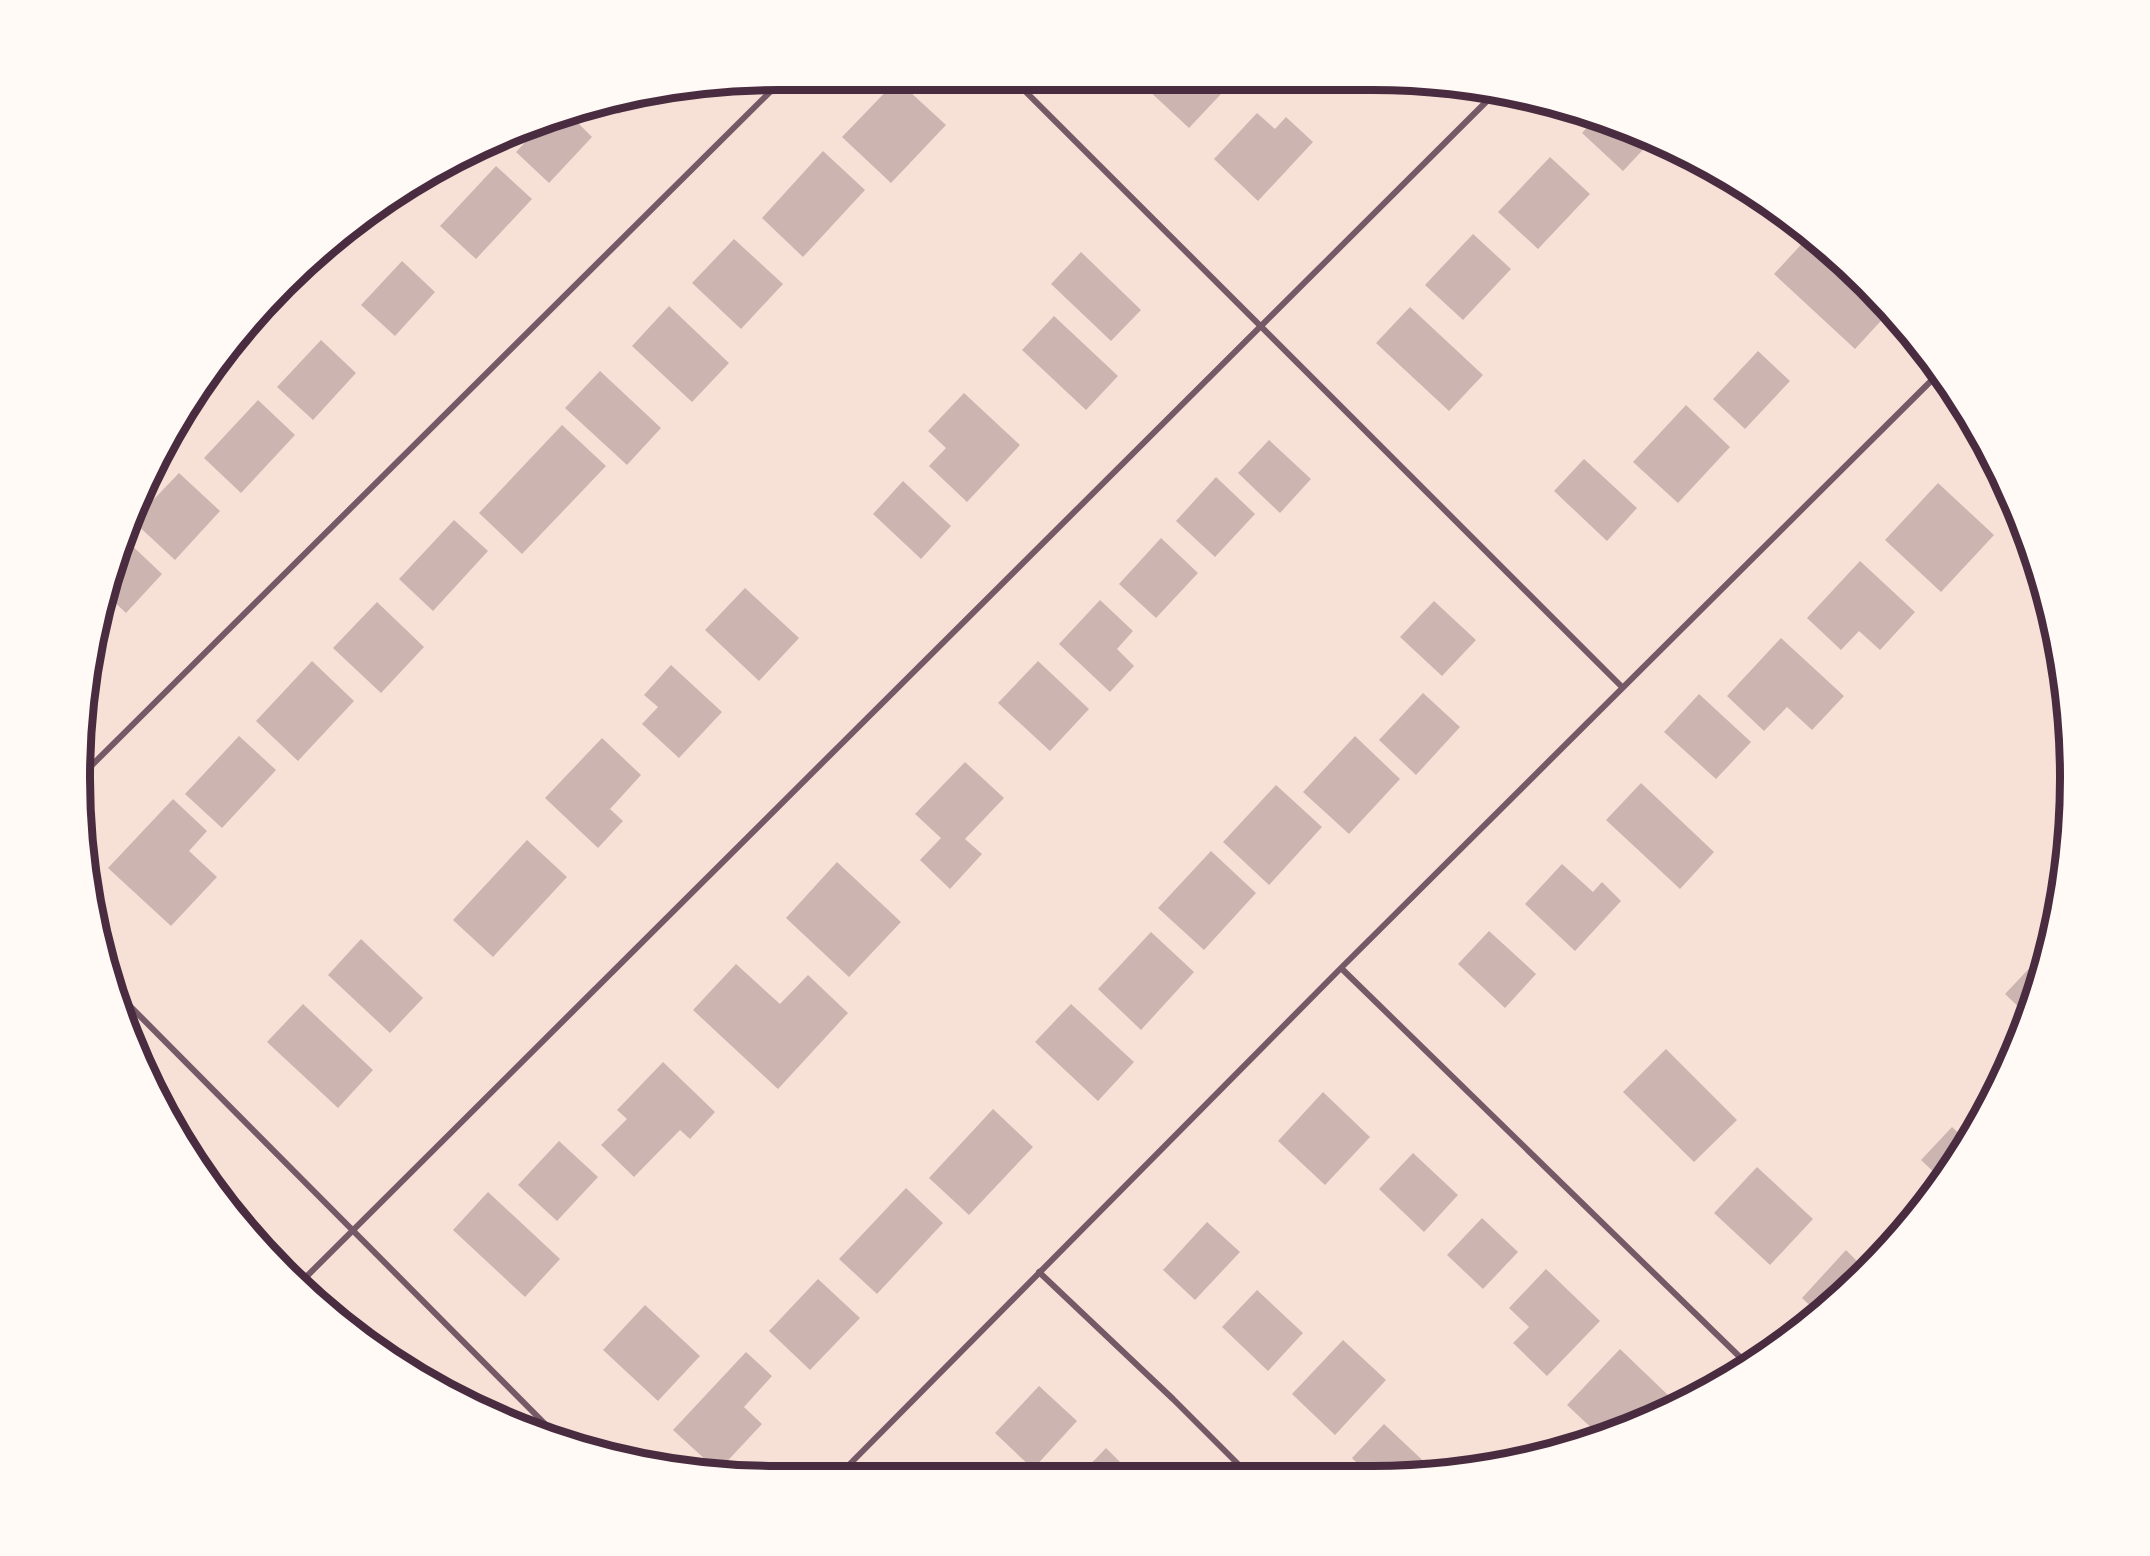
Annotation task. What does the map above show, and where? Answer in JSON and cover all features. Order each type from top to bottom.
[{"type":"street","points":[[90,768],[772,90]]},
{"type":"street","points":[[1024,90],[1622,687]]},
{"type":"street","points":[[306,1277],[1488,100]]},
{"type":"street","points":[[848,1466],[1341,968],[1932,380]]},
{"type":"street","points":[[1341,968],[1741,1358]]},
{"type":"street","points":[[129,1005],[546,1425]]},
{"type":"street","points":[[1039,1272],[1240,1466]]},
{"type":"building","points":[[887,90],[908,90],[946,125],[891,183],[842,137]]},
{"type":"building","points":[[1148,90],[1216,90],[1221,94],[1189,128]]},
{"type":"building","points":[[625,107],[619,114],[614,110]]},
{"type":"building","points":[[1257,113],[1275,129],[1286,117],[1313,142],[1258,201],[1214,159]]},
{"type":"building","points":[[576,121],[592,137],[549,183],[516,152],[531,136]]},
{"type":"building","points":[[1589,126],[1646,147],[1623,171],[1582,133]]},
{"type":"building","points":[[823,151],[865,190],[803,257],[762,218]]},
{"type":"building","points":[[1550,157],[1590,194],[1538,249],[1498,212]]},
{"type":"building","points":[[496,166],[532,199],[476,259],[440,226]]},
{"type":"building","points":[[1473,234],[1511,269],[1463,320],[1425,285]]},
{"type":"building","points":[[734,239],[783,284],[741,329],[692,283]]},
{"type":"building","points":[[1803,242],[1826,261],[1883,318],[1855,349],[1774,274]]},
{"type":"building","points":[[1081,252],[1141,310],[1111,341],[1051,284]]},
{"type":"building","points":[[402,261],[435,292],[395,336],[361,305]]},
{"type":"building","points":[[669,306],[729,363],[692,402],[632,346]]},
{"type":"building","points":[[1410,307],[1483,375],[1449,411],[1376,343]]},
{"type":"building","points":[[1054,316],[1118,376],[1086,410],[1022,350]]},
{"type":"building","points":[[321,340],[356,373],[313,420],[277,387]]},
{"type":"building","points":[[1758,351],[1790,381],[1745,429],[1713,399]]},
{"type":"building","points":[[600,371],[661,428],[627,465],[565,408]]},
{"type":"building","points":[[964,393],[1020,445],[967,502],[929,466],[946,448],[928,431]]},
{"type":"building","points":[[258,400],[295,435],[241,493],[204,458]]},
{"type":"building","points":[[1686,405],[1730,447],[1678,503],[1633,462]]},
{"type":"building","points":[[562,425],[606,466],[522,554],[479,513]]},
{"type":"building","points":[[1269,440],[1311,479],[1280,513],[1238,473]]},
{"type":"building","points":[[1584,459],[1637,508],[1607,541],[1554,491]]},
{"type":"building","points":[[179,473],[220,511],[175,560],[138,526],[145,508]]},
{"type":"building","points":[[1216,477],[1255,514],[1215,557],[1176,521]]},
{"type":"building","points":[[903,481],[951,526],[921,559],[873,514]]},
{"type":"building","points":[[1938,483],[1994,535],[1941,592],[1885,540]]},
{"type":"building","points":[[454,520],[488,551],[433,611],[399,579]]},
{"type":"building","points":[[1161,538],[1198,573],[1156,618],[1119,584]]},
{"type":"building","points":[[131,545],[162,574],[126,613],[113,601]]},
{"type":"building","points":[[1860,561],[1915,612],[1880,650],[1859,631],[1841,650],[1807,618]]},
{"type":"building","points":[[745,588],[799,638],[759,681],[705,630]]},
{"type":"building","points":[[1100,600],[1133,631],[1117,649],[1134,666],[1110,692],[1059,644]]},
{"type":"building","points":[[1434,601],[1476,640],[1442,676],[1400,637]]},
{"type":"building","points":[[377,602],[424,647],[381,693],[333,648]]},
{"type":"building","points":[[1781,638],[1844,696],[1812,730],[1787,707],[1764,731],[1727,696]]},
{"type":"building","points":[[312,661],[354,701],[298,761],[256,721]]},
{"type":"building","points":[[1038,661],[1089,709],[1050,751],[998,703]]},
{"type":"building","points":[[671,665],[722,712],[679,758],[642,724],[658,707],[644,695]]},
{"type":"building","points":[[1423,693],[1460,727],[1416,775],[1379,740]]},
{"type":"building","points":[[1699,694],[1751,742],[1716,779],[1664,732]]},
{"type":"building","points":[[239,736],[276,770],[222,828],[185,794]]},
{"type":"building","points":[[1355,736],[1400,779],[1349,834],[1303,792]]},
{"type":"building","points":[[602,738],[641,775],[610,809],[623,821],[598,848],[545,798]]},
{"type":"building","points":[[965,762],[1004,798],[965,839],[982,854],[950,889],[920,860],[941,838],[915,814]]},
{"type":"building","points":[[1641,783],[1714,852],[1680,889],[1606,820]]},
{"type":"building","points":[[1276,785],[1322,827],[1269,885],[1223,842]]},
{"type":"building","points":[[173,799],[207,831],[189,851],[217,877],[171,926],[108,868]]},
{"type":"building","points":[[527,840],[567,877],[493,957],[453,920]]},
{"type":"building","points":[[1211,851],[1256,893],[1204,950],[1158,908]]},
{"type":"building","points":[[837,862],[901,922],[849,977],[786,918]]},
{"type":"building","points":[[1562,864],[1593,892],[1602,882],[1621,901],[1575,951],[1525,904]]},
{"type":"building","points":[[1489,931],[1536,974],[1505,1008],[1458,964]]},
{"type":"building","points":[[1151,932],[1194,972],[1141,1030],[1098,989]]},
{"type":"building","points":[[361,939],[423,998],[390,1033],[328,975]]},
{"type":"building","points":[[2035,962],[2020,1008],[2005,994]]},
{"type":"building","points":[[736,964],[780,1004],[808,975],[848,1013],[778,1089],[693,1010]]},
{"type":"building","points":[[303,1004],[373,1070],[338,1108],[267,1042]]},
{"type":"building","points":[[1071,1004],[1134,1062],[1098,1101],[1035,1042]]},
{"type":"building","points":[[1666,1049],[1737,1120],[1694,1162],[1623,1092]]},
{"type":"building","points":[[663,1062],[715,1112],[690,1139],[680,1130],[634,1177],[601,1145],[627,1119],[617,1110]]},
{"type":"building","points":[[1323,1092],[1370,1137],[1325,1185],[1278,1141]]},
{"type":"building","points":[[993,1109],[1033,1147],[969,1215],[929,1178]]},
{"type":"building","points":[[1952,1127],[1960,1135],[1935,1173],[1921,1160]]},
{"type":"building","points":[[559,1141],[598,1177],[557,1221],[518,1185]]},
{"type":"building","points":[[1413,1153],[1458,1195],[1424,1232],[1379,1189]]},
{"type":"building","points":[[1757,1167],[1813,1219],[1770,1265],[1714,1213]]},
{"type":"building","points":[[906,1188],[943,1223],[877,1294],[839,1259]]},
{"type":"building","points":[[488,1192],[560,1259],[525,1297],[453,1230]]},
{"type":"building","points":[[1482,1218],[1518,1252],[1483,1289],[1447,1255]]},
{"type":"building","points":[[1207,1222],[1240,1252],[1195,1300],[1163,1270]]},
{"type":"building","points":[[1883,1235],[1885,1236],[1812,1307],[1802,1298],[1846,1250],[1858,1262]]},
{"type":"building","points":[[1546,1269],[1600,1321],[1547,1376],[1513,1343],[1529,1327],[1509,1308]]},
{"type":"building","points":[[818,1279],[860,1318],[810,1370],[769,1331]]},
{"type":"building","points":[[1257,1290],[1303,1333],[1268,1371],[1222,1327]]},
{"type":"building","points":[[645,1305],[700,1356],[658,1401],[603,1350]]},
{"type":"building","points":[[1343,1340],[1386,1380],[1335,1435],[1292,1394]]},
{"type":"building","points":[[1620,1349],[1670,1397],[1635,1414],[1593,1429],[1567,1405]]},
{"type":"building","points":[[746,1352],[772,1376],[744,1407],[762,1424],[725,1464],[708,1462],[673,1430]]},
{"type":"building","points":[[1039,1386],[1077,1421],[1036,1466],[1030,1466],[995,1433]]},
{"type":"building","points":[[1384,1424],[1426,1464],[1360,1466],[1352,1458]]},
{"type":"building","points":[[1106,1448],[1124,1466],[1089,1466]]}]
